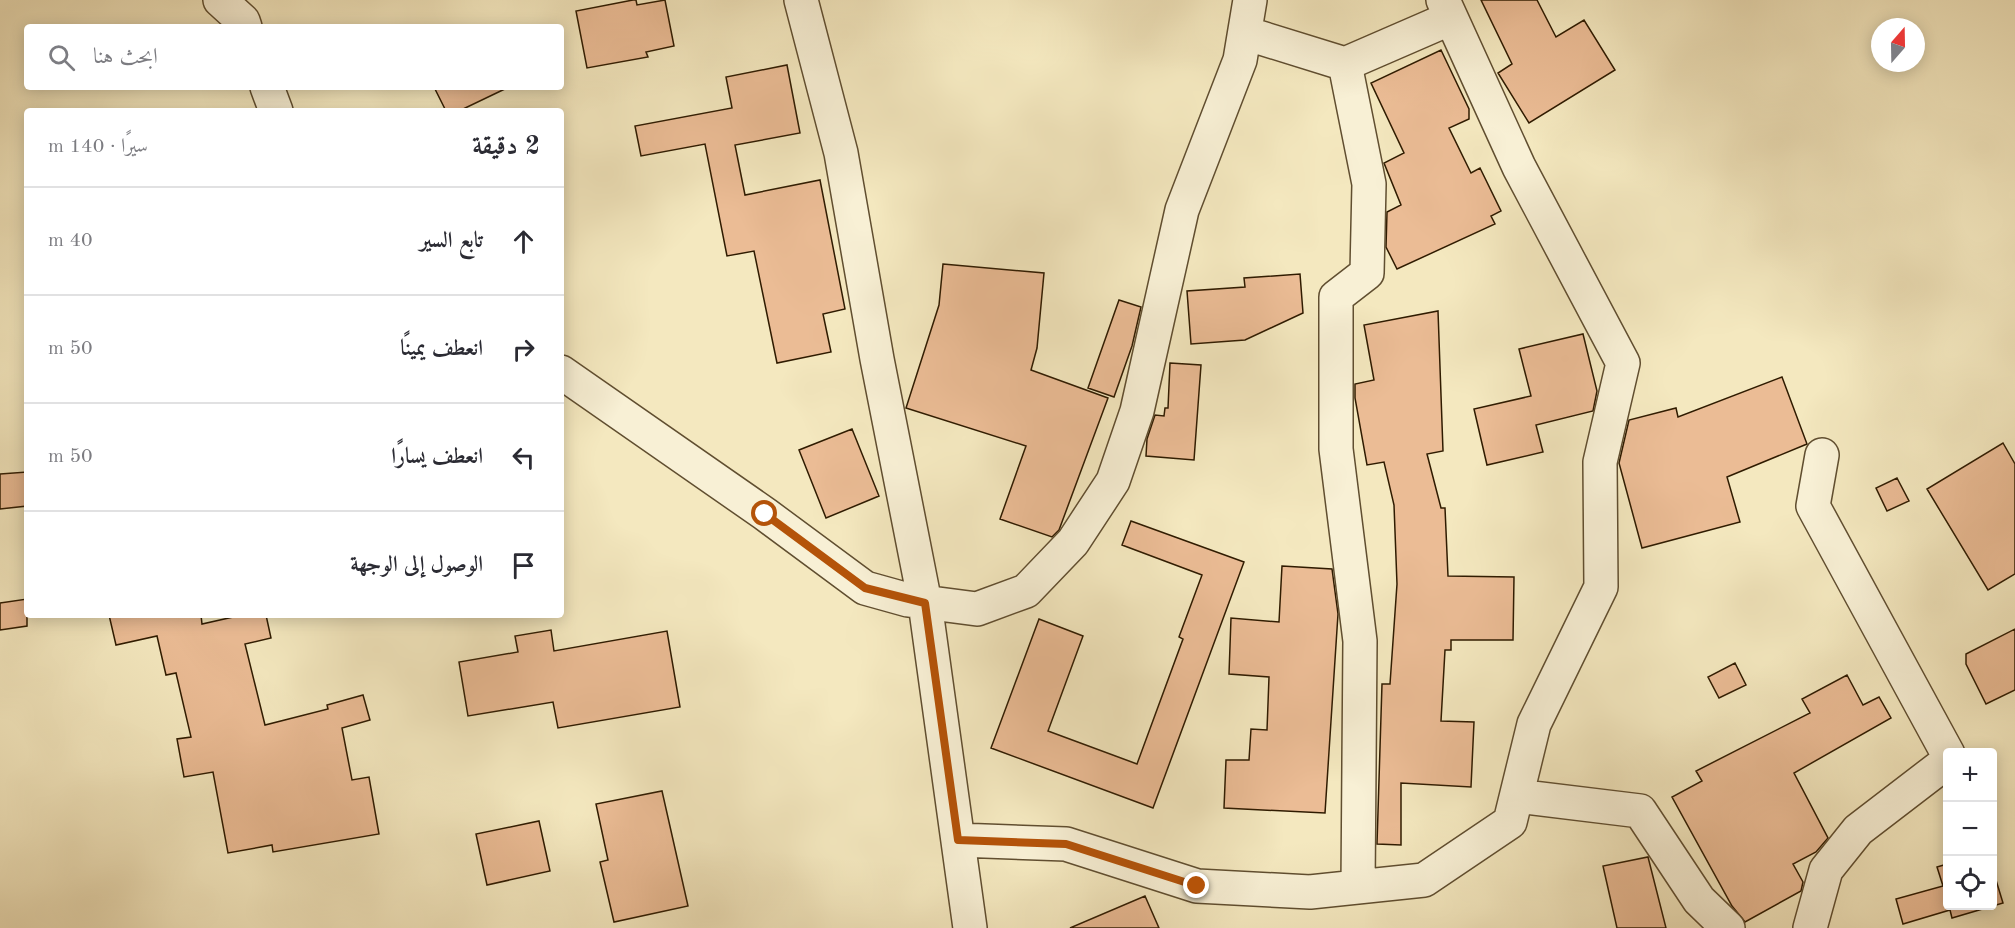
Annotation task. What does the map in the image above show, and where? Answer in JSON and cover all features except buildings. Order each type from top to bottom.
[{"type":"street","points":[[220,0],[244,24]]},
{"type":"street","points":[[801,0],[841,153],[877,359],[925,603],[970,928]]},
{"type":"street","points":[[564,374],[765,514],[865,588],[925,603],[977,609],[1026,591],[1073,542],[1113,481],[1137,411],[1182,210],[1240,60],[1250,0]]},
{"type":"street","points":[[958,840],[1066,844],[1197,886],[1310,892],[1424,880],[1510,822],[1534,724],[1601,587],[1600,462],[1623,363],[1519,166],[1447,9],[1345,64],[1245,33]]},
{"type":"street","points":[[1345,64],[1369,184],[1367,273],[1336,297],[1336,449],[1360,641],[1358,887]]},
{"type":"street","points":[[268,90],[275,108]]},
{"type":"street","points":[[1822,455],[1813,506],[1944,748]]},
{"type":"street","points":[[1810,928],[1826,870],[1858,830],[1943,764]]},
{"type":"street","points":[[1517,796],[1640,811],[1699,900],[1728,928]]},
{"type":"route","points":[[765,514],[865,588],[925,603],[958,840],[1066,844],[1197,886]]}]
